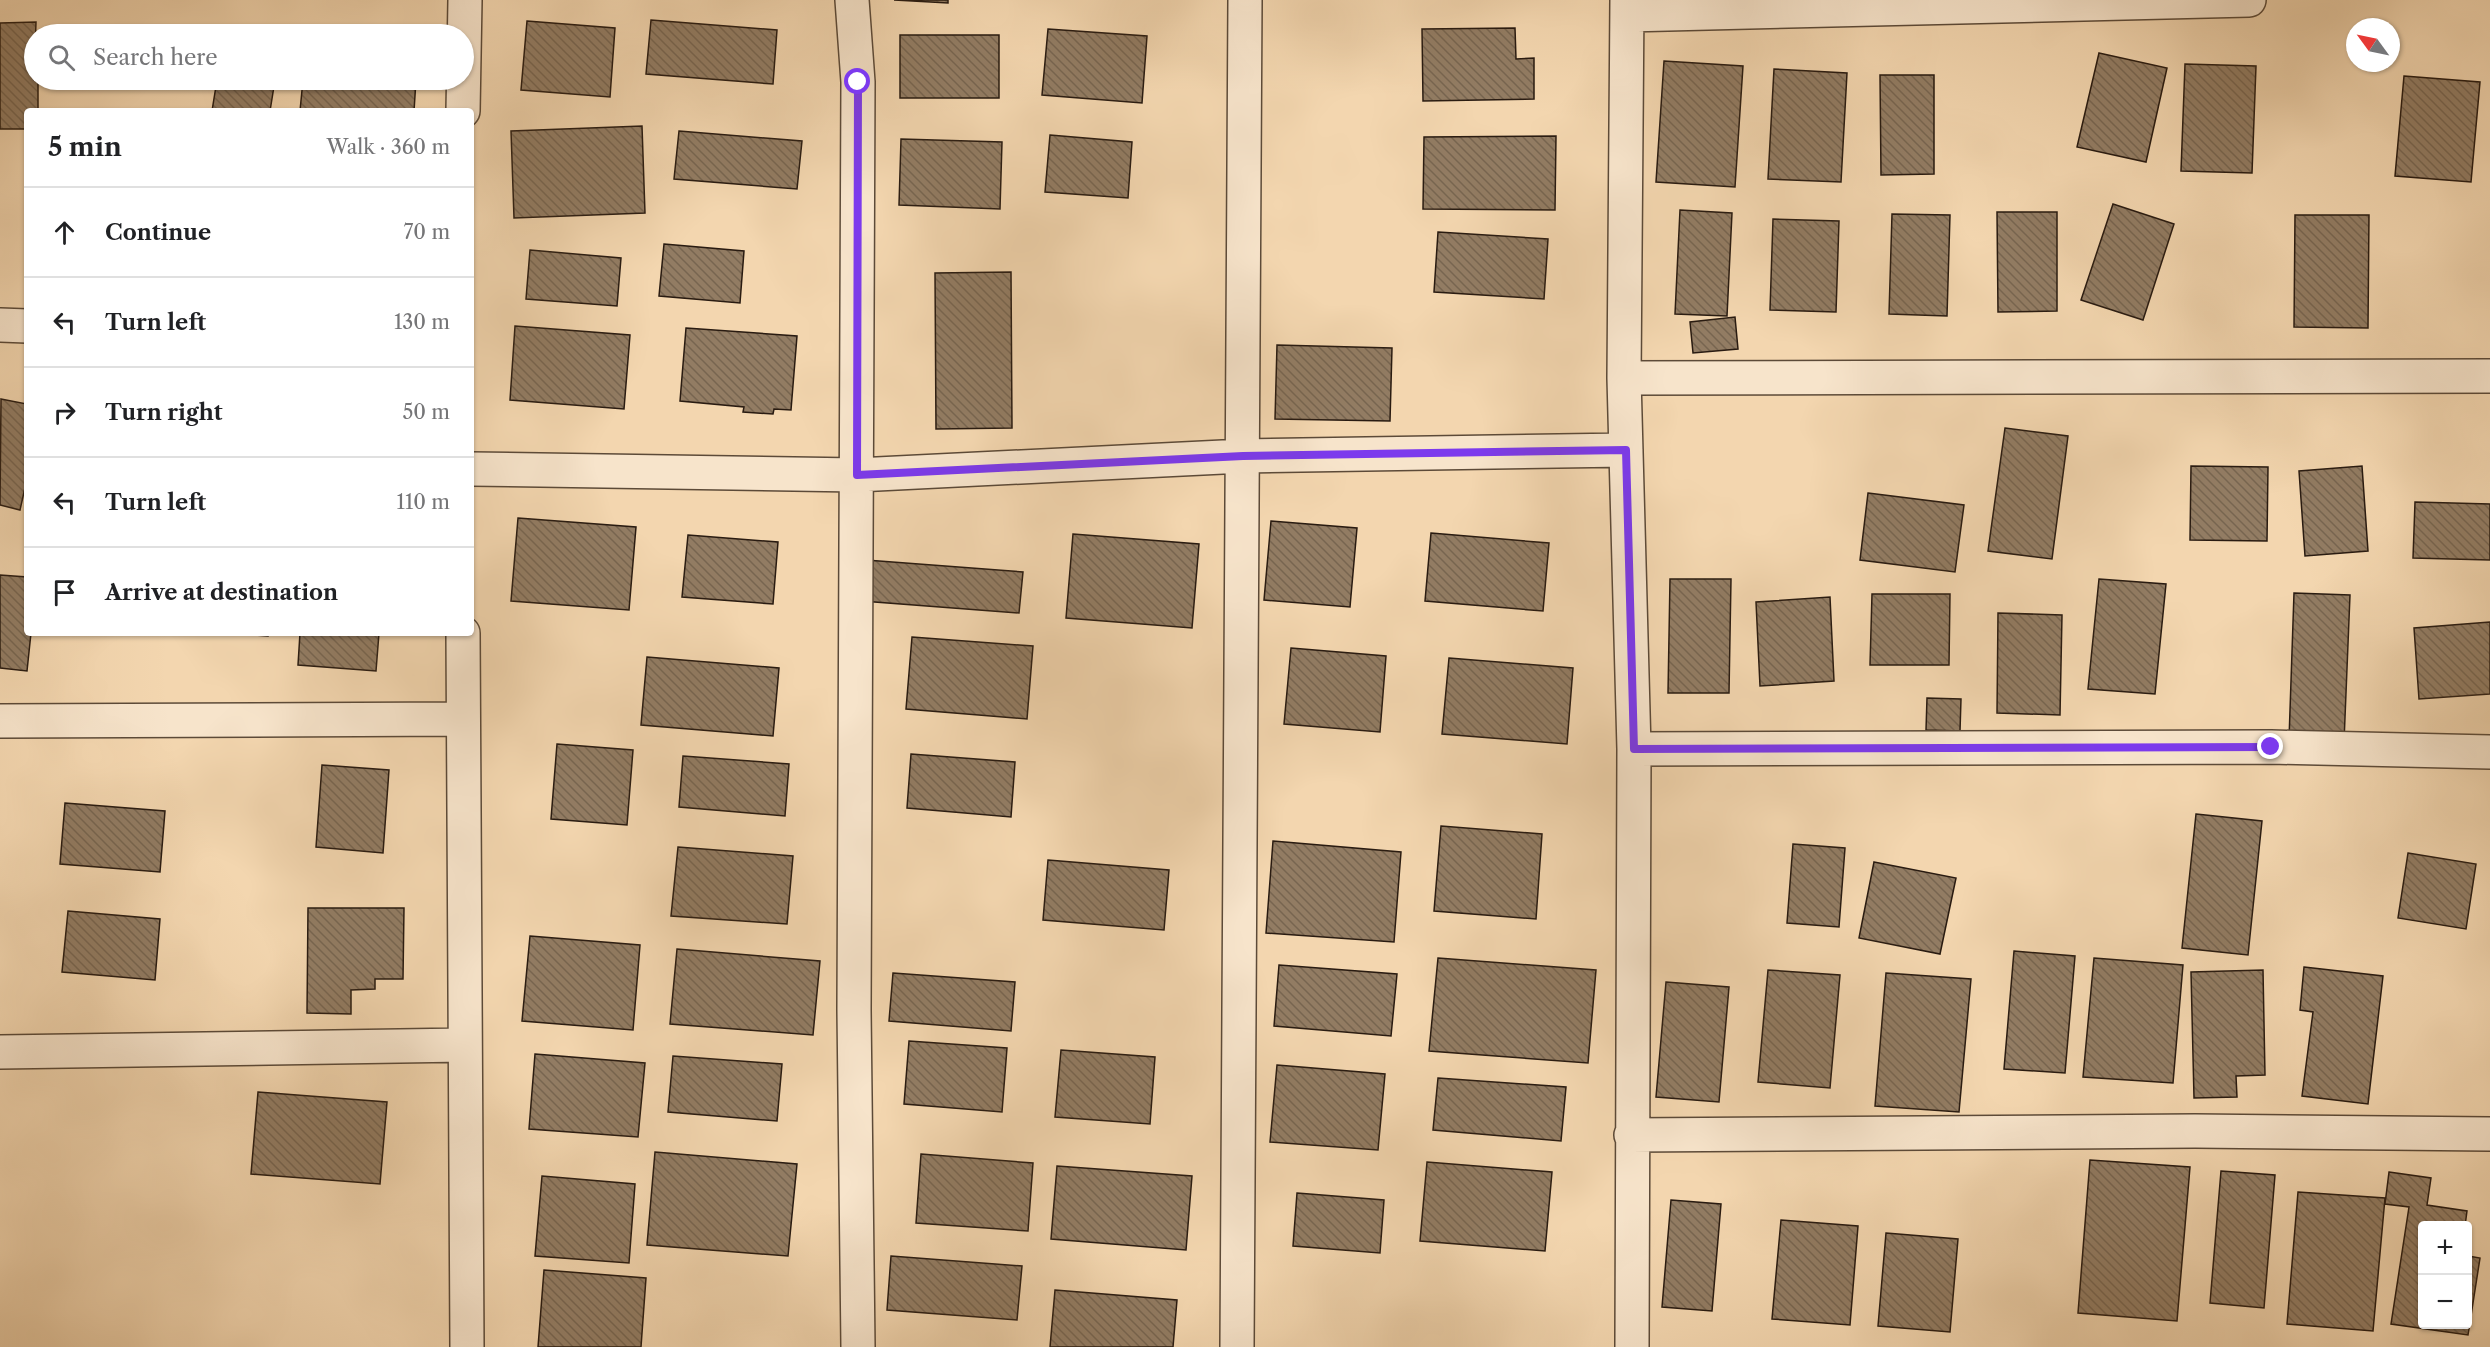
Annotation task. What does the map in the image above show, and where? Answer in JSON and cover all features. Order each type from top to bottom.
[{"type":"street","points":[[465,0],[465,24]]},
{"type":"street","points":[[852,0],[858,82],[854,1010],[858,1347]]},
{"type":"street","points":[[1237,1347],[1245,0]]},
{"type":"street","points":[[1632,1347],[1634,749],[1624,378],[1627,7],[2249,0]]},
{"type":"street","points":[[463,90],[463,108]]},
{"type":"street","points":[[0,325],[24,326]]},
{"type":"street","points":[[1624,378],[2490,376]]},
{"type":"street","points":[[474,469],[857,475],[1243,456],[1626,450]]},
{"type":"street","points":[[463,636],[466,1347]]},
{"type":"street","points":[[0,721],[462,719]]},
{"type":"street","points":[[1634,749],[2271,747],[2490,752]]},
{"type":"street","points":[[0,1052],[464,1045]]},
{"type":"street","points":[[1631,1135],[2195,1131],[2490,1134]]},
{"type":"building","points":[[894,0],[948,0],[948,3]]},
{"type":"building","points":[[651,20],[777,30],[773,84],[646,74]]},
{"type":"building","points":[[527,21],[615,28],[610,97],[521,90]]},
{"type":"building","points":[[36,22],[36,24],[24,24],[24,90],[38,90],[38,108],[24,108],[24,129],[0,129],[0,23]]},
{"type":"building","points":[[1515,28],[1516,59],[1534,58],[1534,99],[1423,101],[1422,29]]},
{"type":"building","points":[[1048,29],[1147,36],[1142,103],[1042,95]]},
{"type":"building","points":[[900,35],[999,35],[999,98],[900,98]]},
{"type":"building","points":[[2099,53],[2167,68],[2146,162],[2077,147]]},
{"type":"building","points":[[1664,61],[1743,66],[1735,187],[1656,182]]},
{"type":"building","points":[[2185,64],[2256,66],[2252,173],[2181,171]]},
{"type":"building","points":[[1774,69],[1847,73],[1841,182],[1768,179]]},
{"type":"building","points":[[1880,75],[1934,75],[1934,174],[1881,175]]},
{"type":"building","points":[[2404,76],[2480,82],[2471,182],[2395,176]]},
{"type":"building","points":[[215,90],[273,90],[270,108],[212,108]]},
{"type":"building","points":[[302,90],[415,90],[414,108],[300,108]]},
{"type":"building","points":[[642,126],[645,213],[514,218],[511,131]]},
{"type":"building","points":[[679,131],[802,141],[797,189],[674,179]]},
{"type":"building","points":[[1050,135],[1132,142],[1128,198],[1045,192]]},
{"type":"building","points":[[1556,136],[1555,210],[1423,209],[1424,137]]},
{"type":"building","points":[[901,139],[1002,142],[1000,209],[899,205]]},
{"type":"building","points":[[2113,204],[2174,224],[2143,320],[2081,300]]},
{"type":"building","points":[[1680,210],[1732,213],[1727,316],[1675,314]]},
{"type":"building","points":[[1997,212],[2057,212],[2057,311],[1998,312]]},
{"type":"building","points":[[1892,214],[1950,215],[1947,316],[1889,314]]},
{"type":"building","points":[[2295,215],[2369,215],[2368,328],[2294,327]]},
{"type":"building","points":[[1773,219],[1839,221],[1836,312],[1770,310]]},
{"type":"building","points":[[1438,232],[1548,239],[1544,299],[1434,292]]},
{"type":"building","points":[[664,244],[744,251],[740,303],[659,296]]},
{"type":"building","points":[[530,250],[621,258],[617,306],[526,299]]},
{"type":"building","points":[[1011,272],[1012,428],[936,429],[935,273]]},
{"type":"building","points":[[1735,317],[1738,349],[1693,353],[1690,322]]},
{"type":"building","points":[[515,326],[630,335],[624,409],[510,400]]},
{"type":"building","points":[[686,328],[797,336],[791,410],[774,409],[773,414],[743,412],[744,407],[680,401]]},
{"type":"building","points":[[1277,345],[1392,348],[1390,421],[1275,419]]},
{"type":"building","points":[[1,399],[24,403],[24,492],[20,510],[0,505]]},
{"type":"building","points":[[2005,428],[2068,436],[2052,559],[1988,551]]},
{"type":"building","points":[[2191,466],[2268,467],[2267,541],[2190,540]]},
{"type":"building","points":[[2362,466],[2368,551],[2305,556],[2299,471]]},
{"type":"building","points":[[1868,493],[1964,505],[1955,572],[1860,560]]},
{"type":"building","points":[[2415,502],[2490,504],[2490,560],[2413,558]]},
{"type":"building","points":[[518,518],[636,527],[629,610],[511,601]]},
{"type":"building","points":[[1271,521],[1357,528],[1350,607],[1264,600]]},
{"type":"building","points":[[1431,533],[1549,543],[1543,611],[1425,601]]},
{"type":"building","points":[[1073,534],[1199,544],[1192,628],[1066,618]]},
{"type":"building","points":[[688,535],[778,542],[773,604],[682,597]]},
{"type":"building","points":[[866,560],[1023,572],[1019,613],[862,601]]},
{"type":"building","points":[[0,575],[24,577],[24,636],[31,636],[27,671],[0,668]]},
{"type":"building","points":[[1670,579],[1731,579],[1729,693],[1668,693]]},
{"type":"building","points":[[2099,579],[2166,584],[2155,694],[2088,689]]},
{"type":"building","points":[[2294,593],[2350,595],[2344,742],[2289,740]]},
{"type":"building","points":[[1872,594],[1950,594],[1949,665],[1870,665]]},
{"type":"building","points":[[1830,597],[1834,681],[1760,686],[1756,602]]},
{"type":"building","points":[[1998,613],[2062,615],[2060,715],[1997,713]]},
{"type":"building","points":[[2490,622],[2490,694],[2419,699],[2414,628]]},
{"type":"building","points":[[300,636],[379,636],[376,671],[298,665]]},
{"type":"building","points":[[912,637],[1033,646],[1027,719],[906,709]]},
{"type":"building","points":[[1291,648],[1386,656],[1380,732],[1284,724]]},
{"type":"building","points":[[647,657],[779,668],[773,736],[641,725]]},
{"type":"building","points":[[1449,658],[1573,668],[1567,744],[1442,734]]},
{"type":"building","points":[[1927,698],[1961,699],[1960,731],[1926,730]]},
{"type":"building","points":[[557,744],[633,750],[627,825],[551,819]]},
{"type":"building","points":[[911,754],[1015,762],[1011,817],[907,808]]},
{"type":"building","points":[[683,756],[789,764],[785,816],[679,807]]},
{"type":"building","points":[[322,765],[389,770],[383,853],[316,847]]},
{"type":"building","points":[[65,803],[165,811],[160,872],[60,864]]},
{"type":"building","points":[[2196,814],[2262,821],[2248,955],[2182,948]]},
{"type":"building","points":[[1441,826],[1542,834],[1536,919],[1434,911]]},
{"type":"building","points":[[1273,841],[1401,852],[1394,942],[1266,933]]},
{"type":"building","points":[[1793,844],[1845,848],[1839,927],[1787,923]]},
{"type":"building","points":[[678,847],[793,856],[787,924],[671,916]]},
{"type":"building","points":[[2408,853],[2476,864],[2466,929],[2398,918]]},
{"type":"building","points":[[1048,860],[1169,870],[1164,930],[1043,920]]},
{"type":"building","points":[[1874,862],[1956,878],[1940,954],[1859,938]]},
{"type":"building","points":[[308,908],[404,908],[403,979],[375,979],[375,989],[351,990],[351,1014],[307,1013]]},
{"type":"building","points":[[68,911],[160,919],[155,980],[62,972]]},
{"type":"building","points":[[530,936],[640,945],[633,1030],[522,1021]]},
{"type":"building","points":[[677,949],[820,961],[813,1035],[670,1024]]},
{"type":"building","points":[[2014,951],[2075,956],[2065,1073],[2004,1069]]},
{"type":"building","points":[[1438,958],[1596,970],[1588,1063],[1429,1051]]},
{"type":"building","points":[[2094,958],[2183,965],[2173,1083],[2083,1077]]},
{"type":"building","points":[[1279,965],[1397,974],[1391,1036],[1274,1026]]},
{"type":"building","points":[[2304,967],[2383,976],[2368,1104],[2302,1096],[2313,1012],[2300,1010]]},
{"type":"building","points":[[1768,970],[1840,975],[1830,1088],[1758,1082]]},
{"type":"building","points":[[2263,970],[2265,1075],[2236,1076],[2237,1097],[2194,1098],[2191,972]]},
{"type":"building","points":[[893,973],[1015,982],[1011,1031],[889,1021]]},
{"type":"building","points":[[1886,973],[1971,979],[1959,1112],[1875,1106]]},
{"type":"building","points":[[1666,982],[1729,987],[1719,1102],[1656,1097]]},
{"type":"building","points":[[909,1041],[1007,1048],[1002,1112],[904,1104]]},
{"type":"building","points":[[1061,1050],[1155,1057],[1150,1124],[1055,1117]]},
{"type":"building","points":[[535,1054],[645,1063],[638,1137],[529,1129]]},
{"type":"building","points":[[673,1056],[782,1064],[777,1121],[668,1112]]},
{"type":"building","points":[[1277,1065],[1385,1074],[1378,1150],[1270,1142]]},
{"type":"building","points":[[1438,1078],[1566,1087],[1561,1141],[1433,1130]]},
{"type":"building","points":[[258,1092],[387,1102],[380,1184],[251,1174]]},
{"type":"building","points":[[655,1152],[797,1164],[788,1256],[647,1245]]},
{"type":"building","points":[[921,1154],[1033,1163],[1028,1231],[916,1223]]},
{"type":"building","points":[[2090,1160],[2190,1167],[2177,1321],[2078,1313]]},
{"type":"building","points":[[1427,1162],[1552,1172],[1545,1251],[1420,1241]]},
{"type":"building","points":[[1057,1166],[1192,1176],[1186,1250],[1051,1239]]},
{"type":"building","points":[[2221,1171],[2275,1175],[2264,1308],[2210,1303]]},
{"type":"building","points":[[2389,1172],[2431,1178],[2427,1205],[2467,1211],[2466,1221],[2418,1221],[2418,1328],[2391,1324],[2409,1207],[2385,1204]]},
{"type":"building","points":[[542,1176],[635,1184],[629,1263],[535,1256]]},
{"type":"building","points":[[2298,1192],[2385,1198],[2373,1331],[2287,1324]]},
{"type":"building","points":[[1297,1193],[1384,1200],[1380,1253],[1293,1246]]},
{"type":"building","points":[[1671,1200],[1721,1204],[1712,1311],[1662,1307]]},
{"type":"building","points":[[1781,1220],[1858,1226],[1850,1325],[1772,1319]]},
{"type":"building","points":[[1886,1233],[1958,1239],[1950,1332],[1878,1326]]},
{"type":"building","points":[[891,1256],[1022,1266],[1017,1320],[887,1310]]},
{"type":"building","points":[[2472,1257],[2480,1258],[2472,1309]]},
{"type":"building","points":[[544,1270],[646,1278],[641,1347],[538,1347]]},
{"type":"building","points":[[1055,1290],[1177,1300],[1173,1347],[1050,1347]]},
{"type":"building","points":[[2426,1329],[2469,1329],[2468,1335]]},
{"type":"route","points":[[858,82],[857,475],[1243,456],[1626,450],[1634,749],[2271,747]]}]
